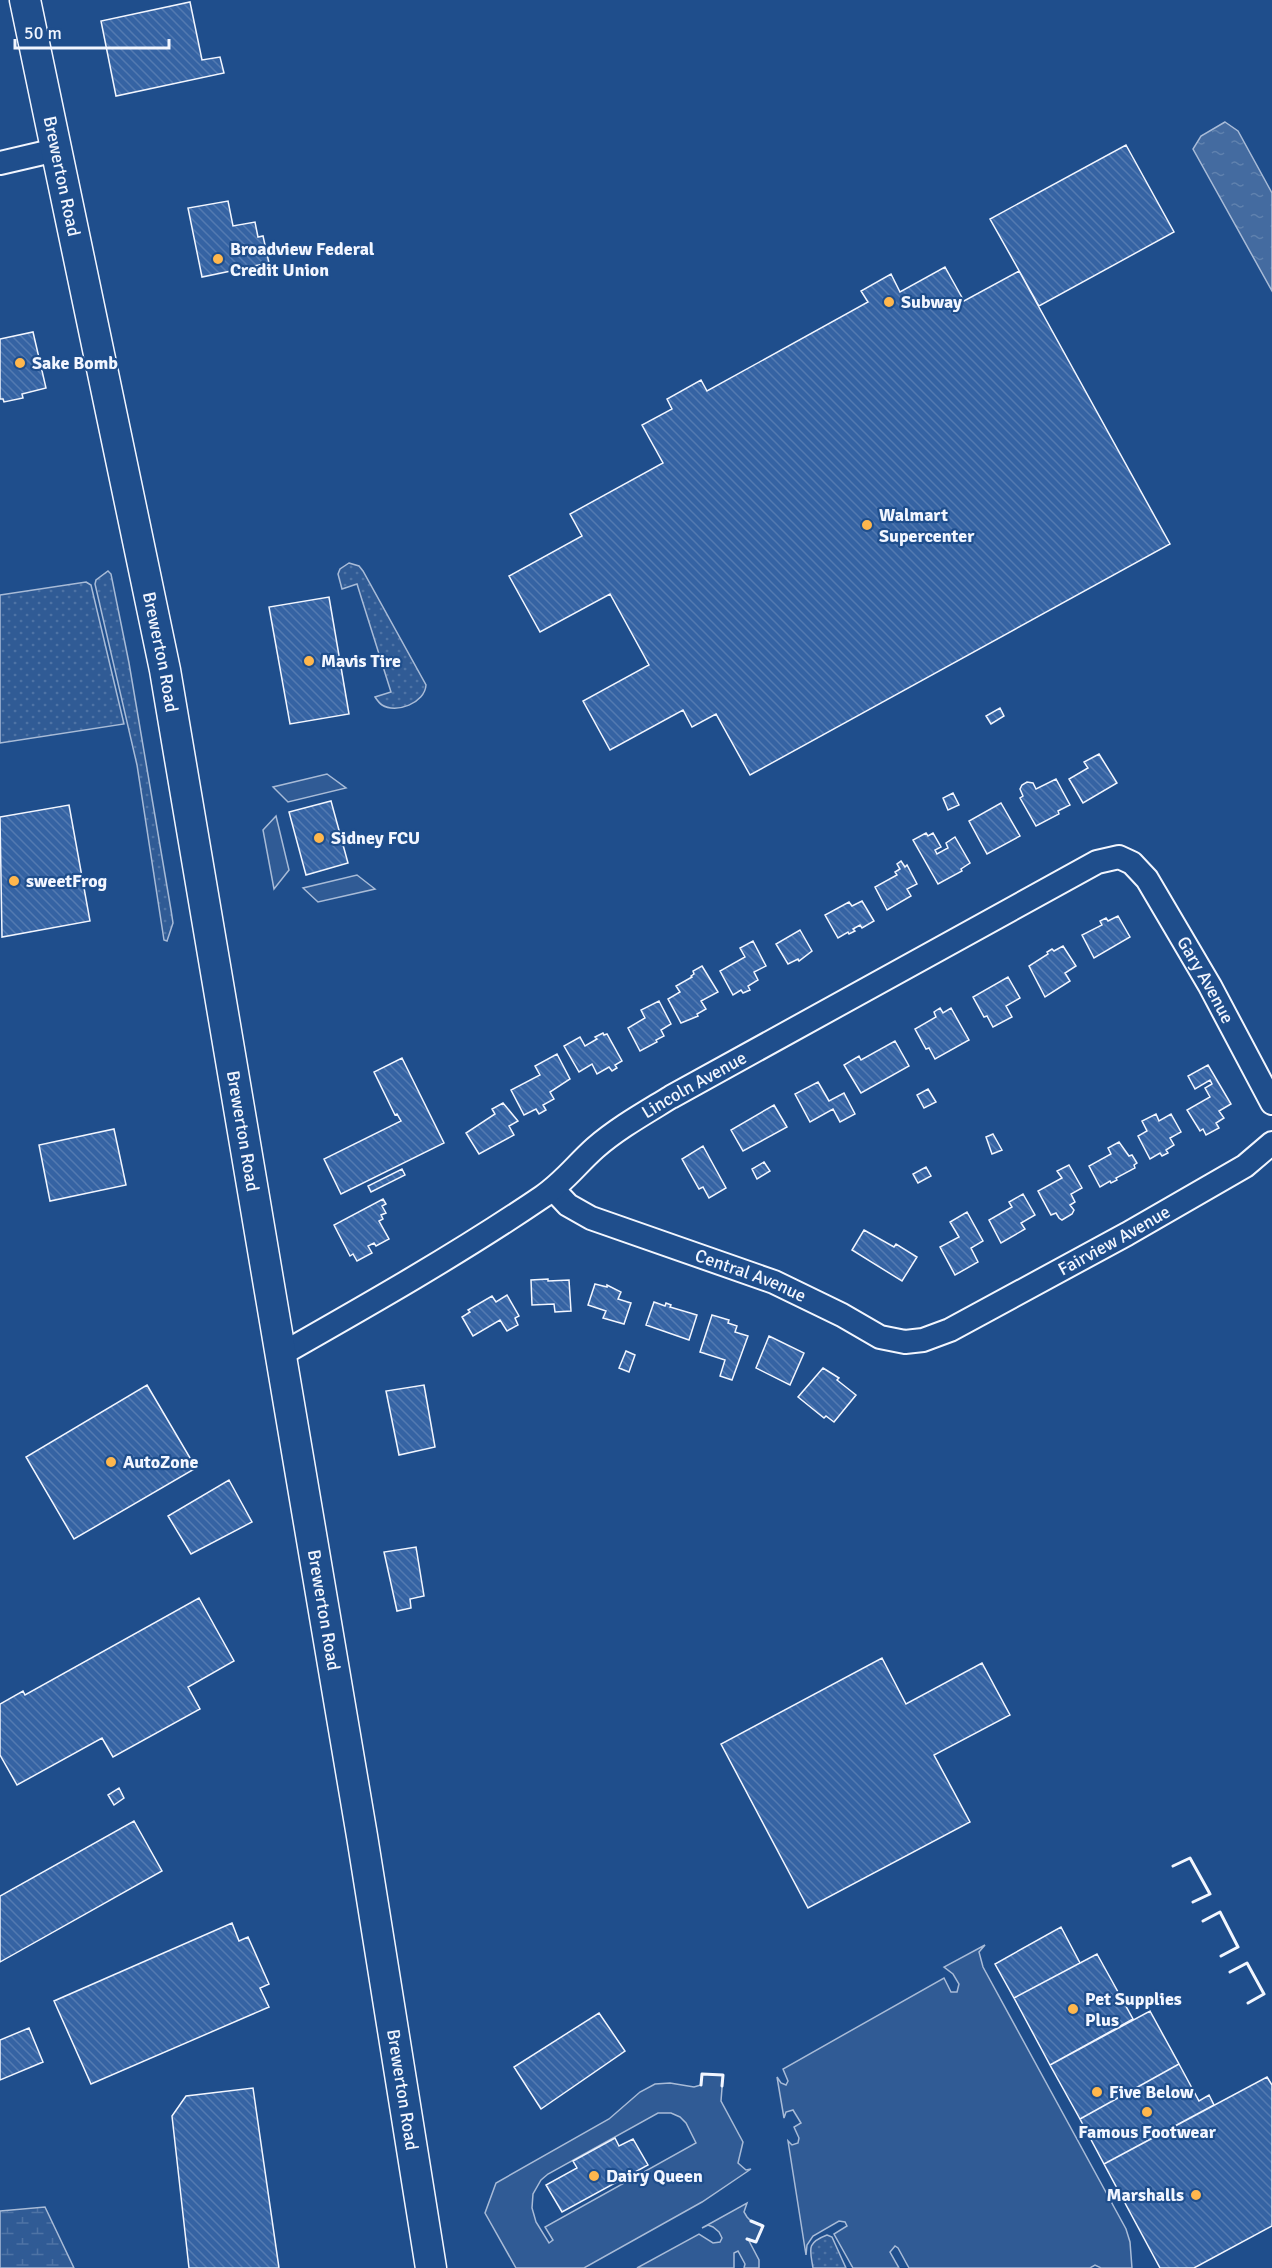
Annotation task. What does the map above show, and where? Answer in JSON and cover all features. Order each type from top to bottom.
[{"type":"main road","name":"Brewerton Road","points":[[25,0],[102,359],[165,670],[362,1836],[431,2268]]},
{"type":"street","points":[[0,163],[56,150]]},
{"type":"street","name":"Lincoln Avenue","points":[[280,1355],[387,1294],[553,1189],[570,1175],[594,1149],[617,1131],[671,1097],[1097,862],[1119,857],[1132,864]]},
{"type":"street","name":"Gary Avenue","points":[[1132,864],[1147,879],[1204,976],[1272,1103]]},
{"type":"street","name":"Fairview Avenue","points":[[950,1330],[1127,1234],[1245,1166],[1272,1143]]},
{"type":"street","name":"Central Avenue","points":[[553,1189],[568,1205],[591,1218],[774,1282],[842,1315],[880,1337],[905,1342],[923,1340],[950,1330]]},
{"type":"green space","points":[[349,563],[359,566],[363,571],[426,685],[421,697],[409,705],[388,707],[381,704],[375,697],[391,692],[357,584],[342,589],[338,574],[340,569]]},
{"type":"green space","points":[[108,571],[111,574],[129,663],[171,910],[173,923],[167,941],[164,940],[137,765],[95,584],[96,580]]},
{"type":"green space","points":[[86,582],[91,585],[124,724],[0,743],[0,595]]},
{"type":"green space","points":[[45,2207],[74,2268],[0,2268],[0,2211]]},
{"type":"green space","points":[[827,2235],[832,2237],[846,2268],[813,2268],[811,2247]]},
{"type":"shaded area","points":[[327,774],[346,788],[288,802],[273,787]]},
{"type":"shaded area","points":[[276,816],[289,870],[274,889],[263,830]]},
{"type":"shaded area","points":[[357,875],[375,889],[318,902],[303,888]]},
{"type":"shaded area","points":[[985,1945],[979,1952],[983,1967],[1126,2229],[1130,2242],[1132,2268],[1101,2268],[1095,2265],[1090,2268],[909,2268],[895,2246],[890,2252],[899,2268],[853,2268],[834,2234],[847,2226],[845,2222],[839,2221],[813,2236],[807,2245],[806,2255],[788,2141],[792,2145],[798,2143],[799,2138],[794,2127],[801,2123],[793,2110],[786,2112],[784,2118],[777,2077],[781,2083],[786,2085],[788,2081],[783,2069],[944,1978],[951,1992],[957,1992],[959,1984],[953,1974],[944,1967]]},
{"type":"shaded area","points":[[702,2074],[723,2075],[721,2101],[743,2142],[738,2163],[746,2170],[751,2169],[702,2202],[584,2268],[516,2268],[485,2213],[496,2183],[609,2119],[640,2092],[655,2084],[670,2083],[694,2087],[701,2085]],"holes":[[[658,2113],[671,2113],[686,2123],[696,2143],[545,2227],[553,2240],[549,2243],[536,2222],[532,2208],[533,2194],[541,2180]]]},
{"type":"shaded area","points":[[747,2203],[744,2212],[747,2217],[763,2226],[756,2242],[748,2239],[759,2260],[759,2268],[744,2268],[745,2264],[738,2251],[734,2253],[734,2268],[637,2268],[699,2234],[713,2243],[720,2242],[722,2238],[713,2227],[708,2225],[702,2228]]},
{"type":"water","points":[[1225,122],[1238,131],[1272,193],[1272,291],[1193,149],[1201,136]]},
{"type":"building","points":[[190,2],[202,60],[220,57],[224,73],[116,96],[101,21]]},
{"type":"building","points":[[1126,145],[1174,232],[1039,306],[990,219]]},
{"type":"building","points":[[228,201],[233,226],[255,222],[258,237],[263,236],[269,263],[202,277],[188,208]]},
{"type":"building","name":"Walmart Supercenter","points":[[945,267],[964,301],[1019,271],[1170,544],[750,775],[716,714],[692,727],[683,710],[610,750],[583,701],[649,665],[610,594],[540,632],[509,576],[582,536],[570,514],[663,463],[642,425],[672,409],[667,399],[701,380],[707,391],[868,302],[861,291],[891,274],[900,292]]},
{"type":"building","name":"Sake Bomb","points":[[33,332],[46,388],[22,394],[23,398],[4,402],[0,399],[0,339]]},
{"type":"building","name":"Mavis Tire","points":[[329,597],[349,714],[290,724],[269,607]]},
{"type":"building","points":[[1000,708],[1004,716],[991,724],[986,716]]},
{"type":"building","points":[[1099,754],[1117,783],[1083,803],[1069,779],[1088,768],[1084,762]]},
{"type":"building","points":[[1056,779],[1070,805],[1058,811],[1059,814],[1036,826],[1020,798],[1023,796],[1020,789],[1027,782],[1033,783],[1036,789]]},
{"type":"building","points":[[953,793],[959,805],[948,810],[943,798]]},
{"type":"building","points":[[331,801],[348,863],[306,875],[289,812]]},
{"type":"building","points":[[1001,803],[1020,836],[987,854],[969,821]]},
{"type":"building","points":[[69,805],[90,921],[2,937],[0,817]]},
{"type":"building","points":[[926,833],[928,836],[933,833],[941,847],[935,850],[937,854],[948,848],[946,843],[955,837],[970,863],[961,869],[962,871],[938,884],[913,840]]},
{"type":"building","points":[[901,861],[905,867],[907,865],[917,884],[907,889],[911,896],[887,910],[875,887],[897,875],[895,872],[900,869],[897,864]]},
{"type":"building","points":[[862,901],[874,921],[862,928],[860,925],[853,929],[855,931],[838,938],[825,915],[849,902],[852,906]]},
{"type":"building","points":[[1118,916],[1130,937],[1094,958],[1082,935],[1102,925],[1100,921],[1106,918],[1108,921]]},
{"type":"building","points":[[800,930],[812,951],[799,961],[798,959],[788,964],[776,944]]},
{"type":"building","points":[[753,941],[766,966],[754,972],[758,980],[748,986],[750,990],[743,993],[741,990],[733,995],[720,971],[745,957],[740,948]]},
{"type":"building","points":[[1063,946],[1076,966],[1065,973],[1070,981],[1045,997],[1029,966],[1052,949],[1054,951]]},
{"type":"building","points":[[702,966],[718,992],[701,1001],[706,1009],[697,1014],[698,1016],[681,1023],[668,999],[680,992],[676,986],[692,977],[693,971]]},
{"type":"building","points":[[1008,977],[1020,998],[1006,1006],[1012,1017],[993,1027],[987,1016],[984,1017],[973,997]]},
{"type":"building","points":[[659,1001],[671,1024],[661,1030],[664,1036],[640,1051],[628,1028],[645,1018],[641,1010]]},
{"type":"building","points":[[940,1008],[943,1013],[951,1008],[969,1040],[935,1059],[929,1048],[926,1049],[915,1029],[936,1017],[934,1012]]},
{"type":"building","points":[[603,1033],[607,1034],[622,1061],[615,1065],[617,1068],[612,1071],[609,1067],[597,1074],[592,1064],[579,1072],[564,1046],[580,1037],[585,1046]]},
{"type":"building","points":[[895,1041],[909,1066],[861,1093],[844,1065],[859,1056],[861,1060]]},
{"type":"building","points":[[557,1054],[570,1079],[550,1092],[554,1099],[543,1105],[546,1110],[539,1114],[536,1109],[524,1115],[511,1090],[540,1075],[535,1066]]},
{"type":"building","points":[[402,1058],[444,1143],[341,1194],[324,1159],[401,1121],[397,1114],[395,1115],[374,1072]]},
{"type":"building","points":[[1208,1065],[1231,1104],[1219,1111],[1224,1118],[1216,1123],[1219,1128],[1206,1135],[1203,1129],[1200,1131],[1187,1110],[1210,1097],[1205,1088],[1212,1084],[1210,1080],[1195,1089],[1188,1076]]},
{"type":"building","points":[[818,1082],[829,1101],[844,1093],[855,1114],[840,1122],[833,1109],[810,1122],[795,1094]]},
{"type":"building","points":[[928,1089],[936,1102],[924,1108],[917,1095]]},
{"type":"building","points":[[503,1103],[518,1121],[509,1126],[514,1135],[479,1154],[466,1133],[495,1114],[492,1109]]},
{"type":"building","points":[[774,1105],[787,1127],[743,1151],[731,1130]]},
{"type":"building","points":[[1156,1114],[1159,1121],[1171,1114],[1181,1132],[1170,1138],[1174,1145],[1166,1150],[1168,1153],[1162,1156],[1160,1153],[1150,1159],[1138,1136],[1147,1131],[1142,1121]]},
{"type":"building","points":[[114,1129],[126,1185],[50,1201],[39,1145]]},
{"type":"building","points":[[993,1134],[1002,1150],[992,1154],[986,1137]]},
{"type":"building","points":[[1119,1142],[1137,1163],[1134,1165],[1135,1168],[1116,1178],[1117,1180],[1100,1187],[1089,1166],[1111,1154],[1108,1148]]},
{"type":"building","points":[[703,1146],[726,1188],[709,1198],[703,1187],[699,1189],[682,1159]]},
{"type":"building","points":[[764,1162],[770,1171],[757,1179],[752,1169]]},
{"type":"building","points":[[1069,1165],[1082,1188],[1071,1194],[1075,1202],[1070,1205],[1074,1210],[1062,1220],[1056,1213],[1051,1215],[1038,1191],[1062,1178],[1057,1171]]},
{"type":"building","points":[[926,1167],[931,1176],[918,1183],[913,1174]]},
{"type":"building","points":[[402,1169],[405,1175],[371,1192],[368,1186]]},
{"type":"building","points":[[1023,1194],[1035,1215],[1021,1223],[1025,1229],[1001,1243],[989,1220],[1012,1207],[1009,1202]]},
{"type":"building","points":[[383,1199],[386,1204],[382,1206],[386,1213],[381,1215],[383,1219],[379,1221],[389,1239],[376,1246],[374,1243],[368,1246],[372,1253],[357,1261],[353,1254],[350,1256],[334,1225]]},
{"type":"building","points":[[967,1212],[983,1241],[971,1248],[978,1262],[955,1275],[940,1247],[959,1237],[950,1222]]},
{"type":"building","points":[[864,1230],[894,1247],[896,1244],[917,1257],[902,1281],[852,1250]]},
{"type":"building","points":[[548,1279],[548,1281],[569,1280],[571,1311],[555,1312],[554,1304],[532,1305],[531,1280]]},
{"type":"building","points":[[595,1284],[607,1287],[607,1285],[621,1292],[618,1299],[631,1303],[624,1324],[603,1318],[606,1311],[588,1305]]},
{"type":"building","points":[[507,1295],[519,1316],[515,1318],[518,1325],[507,1331],[500,1320],[473,1336],[462,1317],[470,1312],[468,1310],[492,1296],[496,1302]]},
{"type":"building","points":[[654,1302],[665,1306],[666,1303],[671,1305],[670,1307],[697,1315],[689,1340],[646,1325]]},
{"type":"building","points":[[712,1315],[729,1320],[728,1323],[737,1326],[735,1332],[748,1336],[732,1380],[720,1376],[725,1360],[700,1352]]},
{"type":"building","points":[[769,1336],[804,1353],[790,1385],[756,1368]]},
{"type":"building","points":[[626,1351],[635,1355],[629,1372],[619,1368]]},
{"type":"building","points":[[823,1368],[839,1378],[837,1380],[856,1395],[834,1422],[826,1416],[824,1418],[798,1397]]},
{"type":"building","name":"AutoZone","points":[[147,1385],[196,1468],[74,1539],[26,1457]]},
{"type":"building","points":[[424,1385],[435,1447],[399,1455],[386,1391]]},
{"type":"building","points":[[229,1480],[252,1522],[191,1554],[168,1516]]},
{"type":"building","points":[[416,1547],[424,1596],[410,1599],[411,1608],[397,1611],[384,1552]]},
{"type":"building","points":[[199,1598],[234,1661],[188,1687],[200,1709],[113,1757],[102,1738],[17,1785],[0,1755],[0,1704],[23,1691],[25,1695]]},
{"type":"building","points":[[882,1658],[906,1704],[982,1663],[1010,1715],[934,1755],[970,1822],[808,1908],[721,1744]]},
{"type":"building","points":[[119,1788],[124,1798],[114,1805],[108,1795]]},
{"type":"building","points":[[134,1821],[162,1871],[0,1962],[0,1896]]},
{"type":"building","points":[[232,1923],[239,1941],[248,1937],[269,1984],[260,1988],[269,2007],[91,2084],[54,2001]]},
{"type":"building","points":[[1061,1927],[1080,1963],[1014,1998],[995,1964]]},
{"type":"building","name":"Pet Supplies Plus","points":[[1097,1954],[1133,2019],[1050,2065],[1014,1998]]},
{"type":"building","name":"Five Below","points":[[1150,2011],[1179,2064],[1080,2119],[1050,2065]]},
{"type":"building","points":[[599,2013],[625,2051],[541,2109],[514,2067]]},
{"type":"building","points":[[29,2028],[43,2062],[0,2080],[0,2040]]},
{"type":"building","name":"Famous Footwear","points":[[1179,2064],[1199,2101],[1209,2095],[1214,2105],[1104,2164],[1080,2119]]},
{"type":"building","name":"Marshalls","points":[[1267,2077],[1272,2085],[1272,2226],[1194,2268],[1160,2268],[1104,2164]]},
{"type":"building","points":[[253,2088],[279,2268],[189,2268],[172,2116],[186,2096]]},
{"type":"building","name":"Dairy Queen","points":[[615,2138],[619,2146],[633,2139],[648,2165],[562,2212],[546,2185],[577,2168],[573,2161]]},
{"type":"wall","points":[[1173,1866],[1190,1858],[1210,1894],[1193,1902]]},
{"type":"wall","points":[[1203,1921],[1220,1912],[1238,1947],[1221,1956]]},
{"type":"wall","points":[[1230,1972],[1247,1963],[1264,1994],[1248,2003]]},
{"type":"wall","points":[[701,2085],[702,2074],[723,2075],[722,2086]]},
{"type":"wall","points":[[747,2239],[756,2242],[763,2226],[751,2221]]},
{"type":"place","name":"Broadview Federal Credit Union","points":[[218,259]]},
{"type":"place","name":"Subway","points":[[889,302]]},
{"type":"place","name":"Sake Bomb","points":[[20,363]]},
{"type":"place","name":"Walmart Supercenter","points":[[867,525]]},
{"type":"place","name":"Mavis Tire","points":[[309,661]]},
{"type":"place","name":"Sidney FCU","points":[[319,838]]},
{"type":"place","name":"sweetFrog","points":[[14,881]]},
{"type":"place","name":"AutoZone","points":[[111,1462]]},
{"type":"place","name":"Pet Supplies Plus","points":[[1073,2009]]},
{"type":"place","name":"Five Below","points":[[1097,2092]]},
{"type":"place","name":"Famous Footwear","points":[[1147,2112]]},
{"type":"place","name":"Dairy Queen","points":[[594,2176]]},
{"type":"place","name":"Marshalls","points":[[1196,2195]]}]
